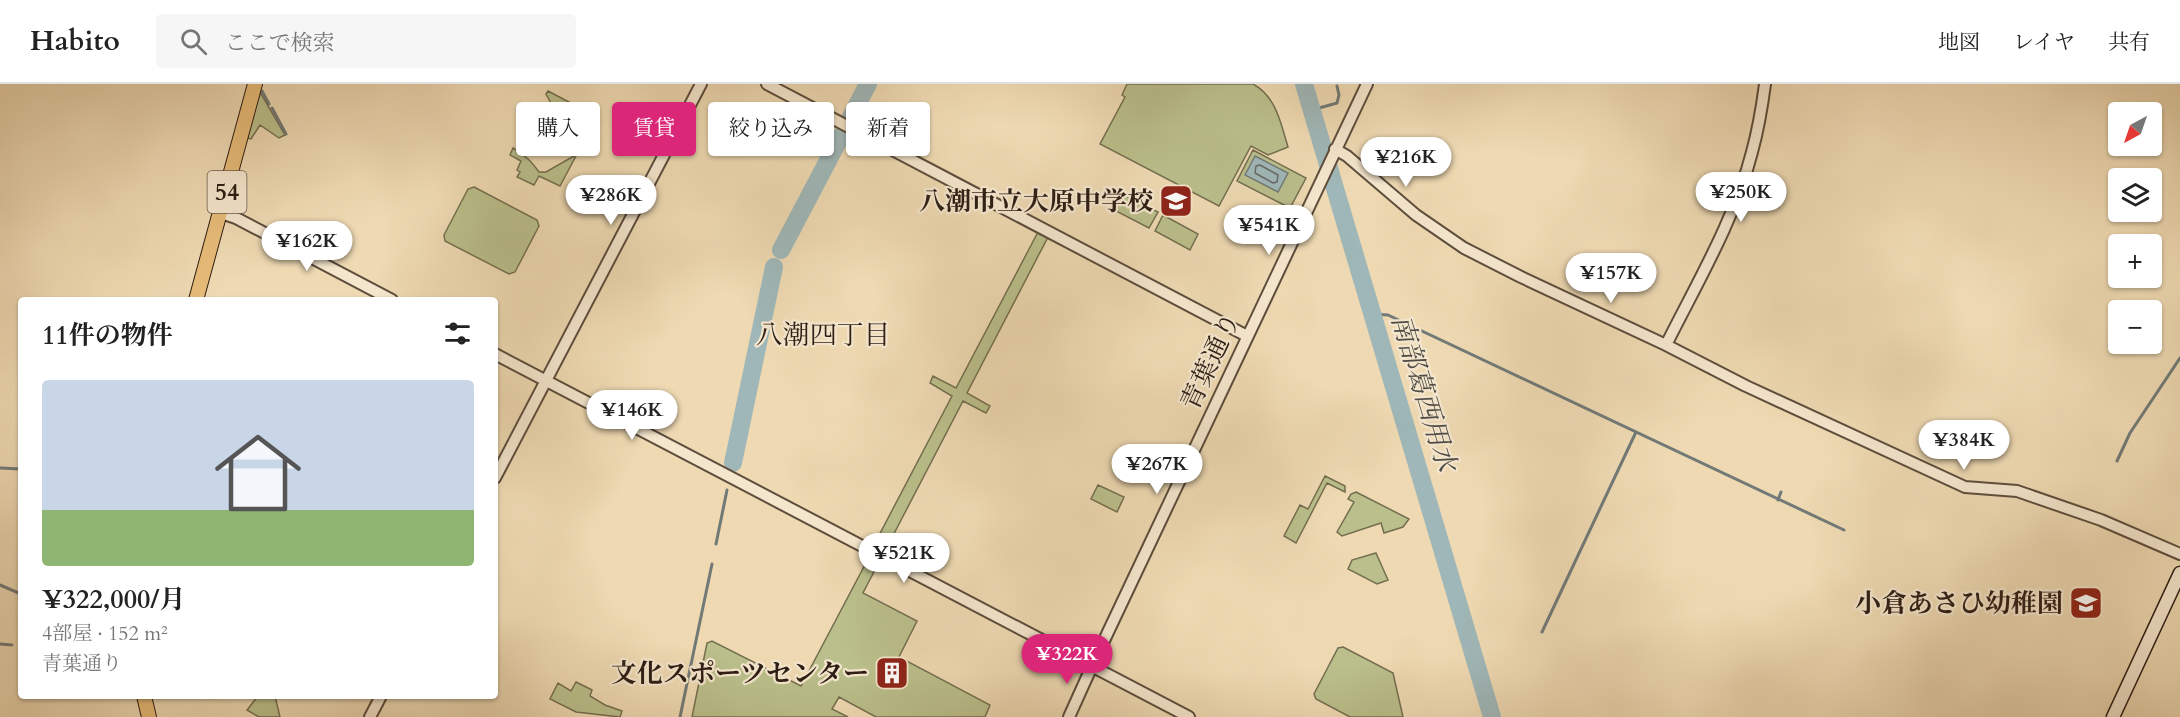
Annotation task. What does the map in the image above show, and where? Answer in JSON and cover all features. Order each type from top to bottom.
[{"type":"main road","name":"54","points":[[197,297],[255,84]]},
{"type":"main road","points":[[2113,717],[2180,573]]},
{"type":"main road","points":[[145,699],[149,717]]},
{"type":"street","points":[[498,472],[701,84]]},
{"type":"street","points":[[767,84],[1247,336]]},
{"type":"street","name":"青葉通り","points":[[1070,717],[1367,84]]},
{"type":"street","points":[[1666,345],[1740,190],[1752,152],[1765,84]]},
{"type":"street","points":[[1335,149],[1347,156],[1416,215],[1464,248],[1746,386],[1965,487],[2017,491],[2101,520],[2180,554]]},
{"type":"street","points":[[221,213],[236,218],[386,297]]},
{"type":"street","points":[[498,356],[1189,717]]},
{"type":"street","points":[[370,717],[379,699]]},
{"type":"green space","points":[[1127,84],[1253,84],[1261,89],[1272,103],[1288,147],[1268,155],[1251,146],[1219,206],[1100,144],[1125,97],[1122,95]]},
{"type":"green space","points":[[548,91],[569,102],[550,102],[546,94]]},
{"type":"green space","points":[[260,92],[285,135],[279,138],[260,125],[251,139],[247,138]]},
{"type":"green space","points":[[513,148],[516,150],[516,156],[525,156],[539,172],[546,172],[576,156],[560,186],[539,176],[534,185],[517,177],[521,161],[510,155]]},
{"type":"green space","points":[[1253,150],[1306,178],[1290,208],[1237,181]]},
{"type":"green space","points":[[474,187],[537,220],[539,226],[515,272],[509,274],[445,241],[444,235],[468,189]]},
{"type":"green space","points":[[1122,194],[1158,212],[1149,228],[1114,210]]},
{"type":"green space","points":[[1163,215],[1198,234],[1190,250],[1155,231]]},
{"type":"green space","points":[[1038,232],[1048,237],[967,393],[990,406],[986,413],[963,401],[886,549],[875,543],[952,396],[930,383],[933,376],[956,388]]},
{"type":"green space","points":[[1325,476],[1345,486],[1345,492],[1327,483],[1296,543],[1284,536],[1300,505],[1308,509]]},
{"type":"green space","points":[[1098,485],[1124,497],[1117,512],[1091,499]]},
{"type":"green space","points":[[1356,492],[1409,519],[1403,527],[1384,533],[1381,523],[1342,536],[1337,532],[1354,502],[1348,499]]},
{"type":"green space","points":[[1376,553],[1388,580],[1377,584],[1348,569],[1352,560]]},
{"type":"green space","points":[[868,559],[878,564],[863,593],[917,621],[899,657],[990,705],[985,717],[876,717],[839,697],[832,709],[848,717],[692,717],[707,643],[712,641],[801,686]]},
{"type":"green space","points":[[1343,647],[1393,673],[1403,717],[1350,717],[1316,699],[1314,694],[1338,648]]},
{"type":"green space","points":[[576,682],[592,690],[590,696],[622,711],[620,717],[576,712],[550,699],[558,683],[571,691]]},
{"type":"green space","points":[[256,699],[276,699],[280,717],[259,717],[247,710]]},
{"type":"water","points":[[1255,156],[1288,173],[1278,192],[1245,175]]},
{"type":"waterway","points":[[859,102],[868,84]]},
{"type":"waterway","name":"南部葛西用水","points":[[1304,84],[1492,717]]},
{"type":"waterway","points":[[1312,110],[1337,103],[1339,95],[1337,86]]},
{"type":"waterway","points":[[262,91],[269,104]]},
{"type":"waterway","points":[[272,108],[286,134]]},
{"type":"waterway","points":[[781,250],[841,136]]},
{"type":"waterway","points":[[733,463],[774,267]]},
{"type":"waterway","points":[[1373,314],[1388,315],[1844,530]]},
{"type":"waterway","points":[[2117,461],[2130,433],[2180,358]]},
{"type":"waterway","points":[[1542,632],[1636,432]]},
{"type":"waterway","points":[[0,468],[18,469]]},
{"type":"waterway","points":[[716,544],[727,490]]},
{"type":"waterway","points":[[1778,500],[1781,492]]},
{"type":"waterway","points":[[680,717],[712,564]]},
{"type":"waterway","points":[[0,585],[18,593]]},
{"type":"waterway","points":[[0,644],[12,645]]},
{"type":"place","name":"八潮市立大原中学校","points":[[1176,201]]},
{"type":"place","name":"小倉あさひ幼稚園","points":[[2086,603]]},
{"type":"place","name":"文化スポーツセンター","points":[[892,673]]},
{"type":"district","name":"八潮四丁目","points":[[823,335]]}]
